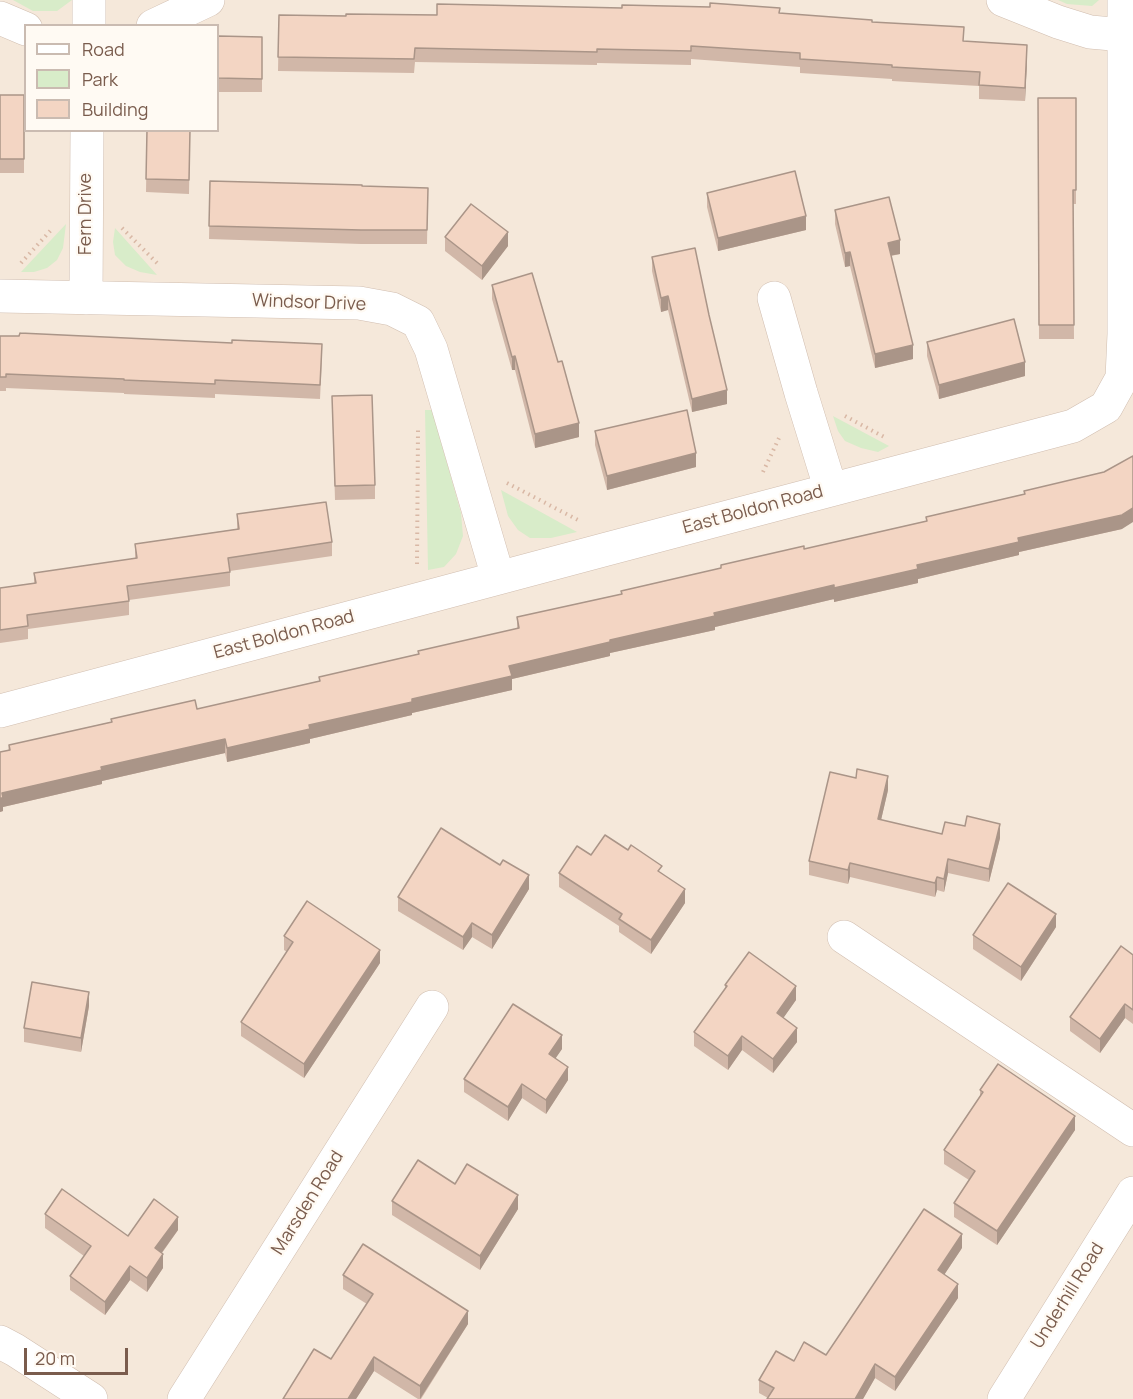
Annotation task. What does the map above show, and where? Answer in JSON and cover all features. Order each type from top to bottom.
[{"type":"street","points":[[89,0],[89,24]]},
{"type":"street","points":[[157,24],[208,0]]},
{"type":"street","points":[[1003,0],[1090,32],[1124,35]]},
{"type":"street","name":"East Boldon Road","points":[[0,711],[1073,426],[1106,407],[1122,378],[1124,334],[1124,0]]},
{"type":"street","points":[[0,18],[24,28]]},
{"type":"street","name":"Fern Drive","points":[[86,298],[87,132]]},
{"type":"street","name":"Windsor Drive","points":[[0,296],[359,303],[392,309],[418,322],[431,349],[498,577]]},
{"type":"street","points":[[774,298],[831,490]]},
{"type":"street","points":[[844,937],[1133,1130]]},
{"type":"street","name":"Marsden Road","points":[[184,1399],[432,1007]]},
{"type":"street","name":"Underhill Road","points":[[1004,1399],[1133,1193]]},
{"type":"street","points":[[0,1342],[91,1399]]},
{"type":"path","points":[[743,513],[801,393],[932,463]]},
{"type":"path","points":[[417,599],[418,426]]},
{"type":"path","points":[[464,460],[624,544]]},
{"type":"shaded area","points":[[0,0],[1133,0],[1133,1399],[0,1399]]},
{"type":"green space","points":[[13,0],[72,0],[57,11],[33,11]]},
{"type":"green space","points":[[1058,0],[1099,0],[1092,6],[1067,4]]},
{"type":"green space","points":[[66,224],[63,248],[57,260],[47,268],[34,272],[21,272]]},
{"type":"green space","points":[[115,228],[157,275],[140,272],[126,266],[115,255],[113,242]]},
{"type":"green space","points":[[425,410],[432,410],[461,513],[463,536],[456,554],[444,567],[428,570]]},
{"type":"green space","points":[[833,416],[889,446],[878,452],[845,441],[838,431]]},
{"type":"green space","points":[[501,490],[577,532],[551,538],[530,538],[518,530],[508,516]]},
{"type":"building","points":[[710,3],[780,8],[779,13],[872,20],[872,22],[964,27],[963,41],[1027,45],[1025,88],[979,85],[980,72],[800,59],[800,53],[691,46],[691,51],[597,49],[597,52],[415,48],[414,59],[278,57],[279,15],[437,15],[437,4],[622,8],[622,5],[710,7]]},
{"type":"building","points":[[219,36],[262,37],[262,79],[219,78]]},
{"type":"building","points":[[0,95],[24,95],[24,159],[0,159]]},
{"type":"building","points":[[1038,98],[1076,98],[1076,190],[1073,190],[1074,325],[1039,325]]},
{"type":"building","points":[[147,132],[190,132],[189,180],[146,179]]},
{"type":"building","points":[[795,171],[806,216],[718,238],[707,193]]},
{"type":"building","points":[[210,181],[428,188],[427,230],[209,226]]},
{"type":"building","points":[[889,197],[900,240],[888,243],[913,345],[875,354],[850,252],[845,253],[835,210]]},
{"type":"building","points":[[471,204],[508,232],[482,266],[445,237]]},
{"type":"building","points":[[695,248],[727,390],[692,399],[668,296],[661,298],[652,257]]},
{"type":"building","points":[[532,273],[558,362],[562,361],[579,423],[535,434],[515,356],[512,357],[492,285]]},
{"type":"building","points":[[1014,319],[1025,362],[939,385],[927,342]]},
{"type":"building","points":[[20,333],[232,343],[232,340],[322,344],[320,385],[215,380],[215,384],[6,374],[6,377],[0,377],[0,336],[19,336]]},
{"type":"building","points":[[372,395],[375,485],[335,486],[332,396]]},
{"type":"building","points":[[687,410],[696,453],[607,476],[595,431]]},
{"type":"building","points":[[1133,456],[1133,508],[1122,515],[1018,538],[1019,542],[917,565],[918,569],[834,588],[834,585],[714,613],[715,616],[509,666],[512,676],[412,699],[412,702],[309,725],[310,729],[227,748],[225,739],[101,767],[102,770],[2,793],[3,798],[0,798],[0,752],[10,750],[9,745],[112,722],[111,719],[195,700],[197,709],[320,681],[319,677],[519,628],[517,617],[622,594],[621,591],[721,568],[721,565],[927,521],[926,517],[1025,494],[1024,491],[1104,472]]},
{"type":"building","points":[[326,502],[332,542],[228,558],[230,572],[127,586],[129,601],[27,615],[28,626],[0,630],[0,588],[36,583],[34,573],[137,558],[135,544],[239,529],[237,514]]},
{"type":"building","points":[[857,769],[888,776],[878,819],[942,834],[945,822],[965,826],[967,816],[1000,824],[989,869],[948,859],[944,879],[937,877],[935,883],[850,863],[848,870],[809,861],[830,772],[856,778]]},
{"type":"building","points":[[441,828],[500,865],[503,860],[529,875],[492,935],[472,923],[463,937],[398,897]]},
{"type":"building","points":[[605,835],[628,850],[631,845],[662,866],[658,871],[685,889],[651,940],[619,919],[622,914],[559,873],[577,846],[591,855]]},
{"type":"building","points":[[1008,883],[1056,914],[1021,967],[973,935]]},
{"type":"building","points":[[307,901],[380,950],[304,1064],[241,1022],[293,942],[284,936]]},
{"type":"building","points":[[1121,946],[1133,955],[1133,1010],[1125,1004],[1100,1039],[1070,1017]]},
{"type":"building","points":[[749,952],[796,986],[777,1013],[797,1028],[773,1059],[742,1036],[728,1056],[694,1032]]},
{"type":"building","points":[[32,982],[89,992],[81,1038],[24,1028]]},
{"type":"building","points":[[513,1004],[562,1035],[549,1054],[568,1067],[546,1100],[522,1084],[508,1107],[464,1079]]},
{"type":"building","points":[[998,1064],[1075,1116],[997,1231],[954,1203],[975,1171],[944,1150],[983,1092],[980,1090]]},
{"type":"building","points":[[418,1160],[455,1184],[467,1164],[518,1195],[480,1256],[392,1201]]},
{"type":"building","points":[[62,1189],[128,1236],[154,1199],[178,1217],[155,1248],[163,1254],[147,1278],[130,1266],[105,1302],[70,1276],[91,1246],[45,1214]]},
{"type":"building","points":[[924,1209],[962,1234],[938,1270],[958,1284],[895,1377],[875,1364],[855,1399],[767,1399],[774,1388],[759,1380],[776,1351],[794,1361],[804,1342],[826,1355]]},
{"type":"building","points":[[363,1244],[468,1311],[420,1386],[374,1357],[348,1399],[283,1399],[314,1349],[331,1359],[373,1294],[343,1275]]}]
